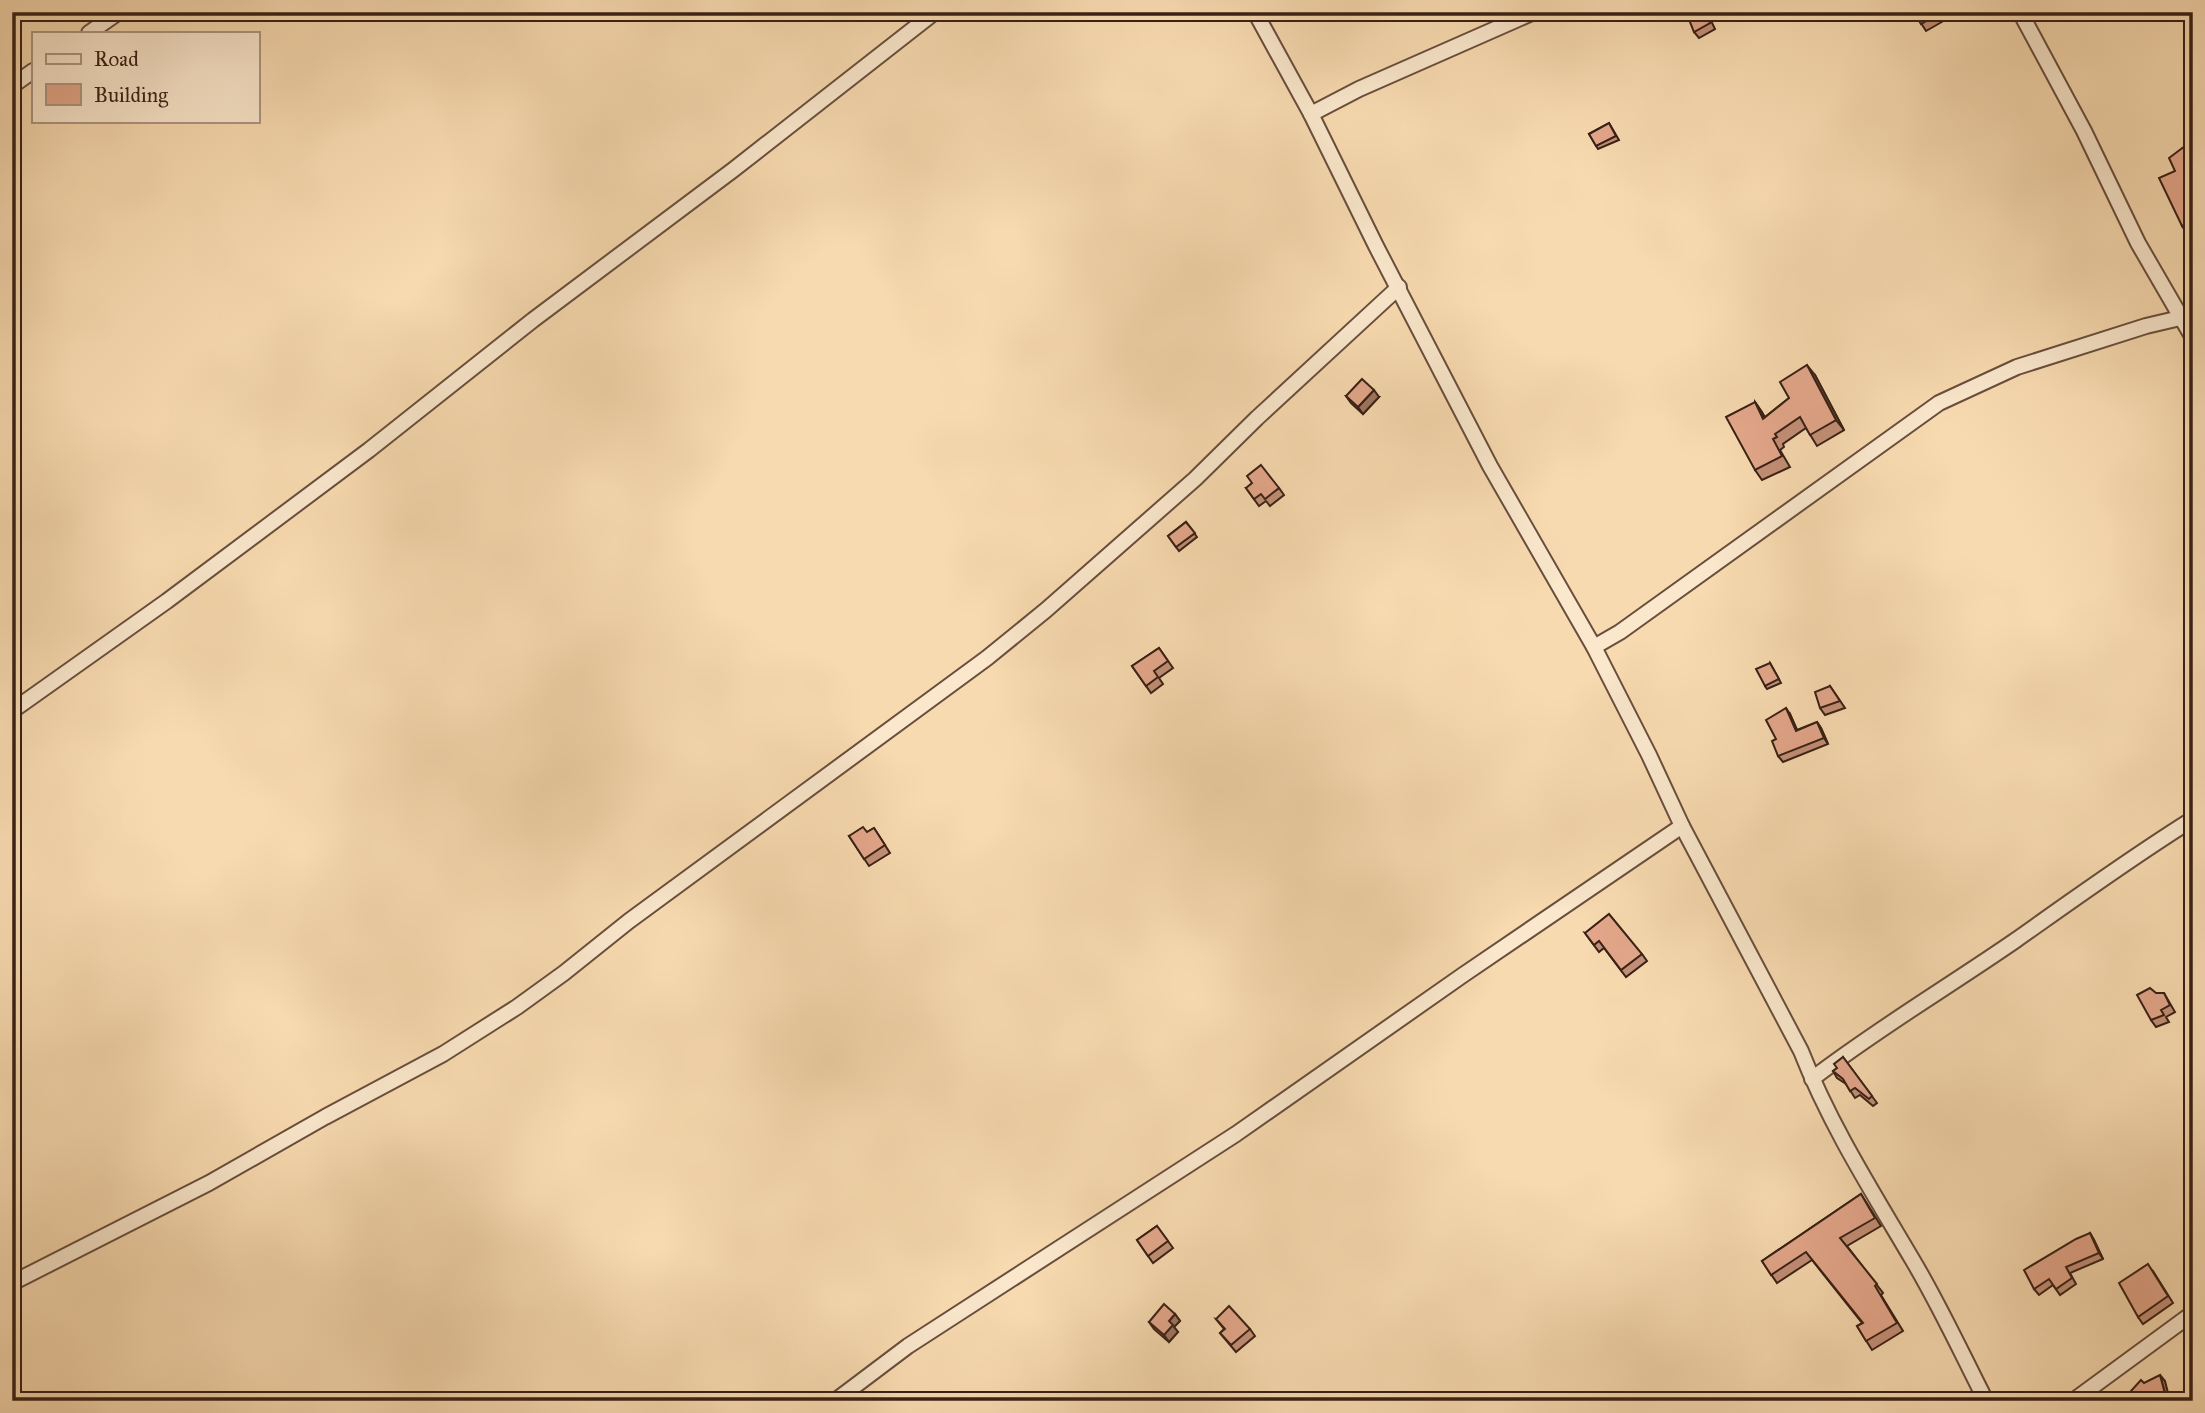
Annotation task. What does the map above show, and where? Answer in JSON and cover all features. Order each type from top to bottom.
[{"type":"street","points":[[90,32],[119,12]]},
{"type":"street","points":[[12,711],[176,594],[369,450],[533,320],[733,170],[935,12]]},
{"type":"street","points":[[1255,12],[1311,114],[1490,466],[1594,647],[1682,826],[1801,1051],[1812,1079],[1859,1172],[1913,1261],[1986,1401]]},
{"type":"street","points":[[1311,114],[1359,89],[1534,12]]},
{"type":"street","points":[[2020,12],[2084,131],[2138,243],[2193,338]]},
{"type":"street","points":[[12,86],[32,72]]},
{"type":"street","points":[[12,1283],[209,1183],[324,1117],[443,1054],[517,1007],[987,658],[1046,610],[1168,504],[1399,287]]},
{"type":"street","points":[[1594,647],[1620,632],[1939,403],[2017,367],[2146,326],[2180,318]]},
{"type":"street","points":[[1812,1079],[1855,1046],[2193,819]]},
{"type":"street","points":[[835,1401],[908,1346],[1236,1134],[1462,975],[1682,826]]},
{"type":"street","points":[[2073,1401],[2193,1313]]},
{"type":"building","points":[[1686,12],[1706,12],[1710,23],[1694,32]]},
{"type":"building","points":[[1914,12],[1941,12],[1921,24]]},
{"type":"building","points":[[1609,123],[1616,136],[1596,146],[1589,134]]},
{"type":"building","points":[[2193,140],[2193,221],[2182,226],[2159,178],[2175,171],[2169,158]]},
{"type":"building","points":[[1807,365],[1836,420],[1810,435],[1800,417],[1775,434],[1777,437],[1773,439],[1782,456],[1755,470],[1726,417],[1755,402],[1763,419],[1789,398],[1780,382]]},
{"type":"building","points":[[1362,379],[1374,390],[1358,407],[1346,396]]},
{"type":"building","points":[[1261,465],[1279,488],[1265,499],[1261,494],[1254,499],[1246,488],[1252,483],[1247,476]]},
{"type":"building","points":[[1186,522],[1195,533],[1176,547],[1168,536]]},
{"type":"building","points":[[2193,585],[2193,599],[2188,587]]},
{"type":"building","points":[[1159,648],[1168,661],[1154,671],[1158,677],[1146,686],[1132,666]]},
{"type":"building","points":[[1770,663],[1779,679],[1765,686],[1756,669]]},
{"type":"building","points":[[1830,686],[1840,701],[1820,708],[1815,692]]},
{"type":"building","points":[[1786,708],[1796,731],[1817,722],[1824,738],[1778,756],[1772,741],[1776,739],[1766,720]]},
{"type":"building","points":[[863,827],[867,832],[874,828],[885,845],[864,859],[849,836]]},
{"type":"building","points":[[1609,914],[1642,954],[1621,970],[1599,941],[1594,945],[1585,933]]},
{"type":"building","points":[[2150,988],[2156,993],[2164,993],[2170,1005],[2161,1010],[2164,1015],[2151,1020],[2137,995]]},
{"type":"building","points":[[1843,1057],[1872,1096],[1869,1099],[1855,1088],[1850,1091],[1843,1079],[1833,1071],[1837,1068],[1834,1064]]},
{"type":"building","points":[[1861,1194],[1875,1218],[1840,1238],[1877,1284],[1875,1286],[1897,1323],[1866,1341],[1857,1326],[1863,1323],[1806,1252],[1771,1275],[1762,1261]]},
{"type":"building","points":[[1157,1226],[1168,1241],[1148,1256],[1137,1240]]},
{"type":"building","points":[[2090,1233],[2099,1253],[2066,1267],[2072,1278],[2056,1289],[2049,1279],[2034,1289],[2024,1270]]},
{"type":"building","points":[[2148,1264],[2168,1296],[2138,1317],[2119,1283]]},
{"type":"building","points":[[1164,1304],[1175,1314],[1169,1321],[1173,1325],[1164,1335],[1149,1322]]},
{"type":"building","points":[[1229,1306],[1250,1329],[1231,1345],[1220,1333],[1225,1329],[1216,1319]]},
{"type":"building","points":[[2160,1375],[2167,1401],[2137,1401],[2130,1392],[2141,1380],[2144,1383]]},
{"type":"building","points":[[1470,1395],[1474,1401],[1462,1401]]}]
